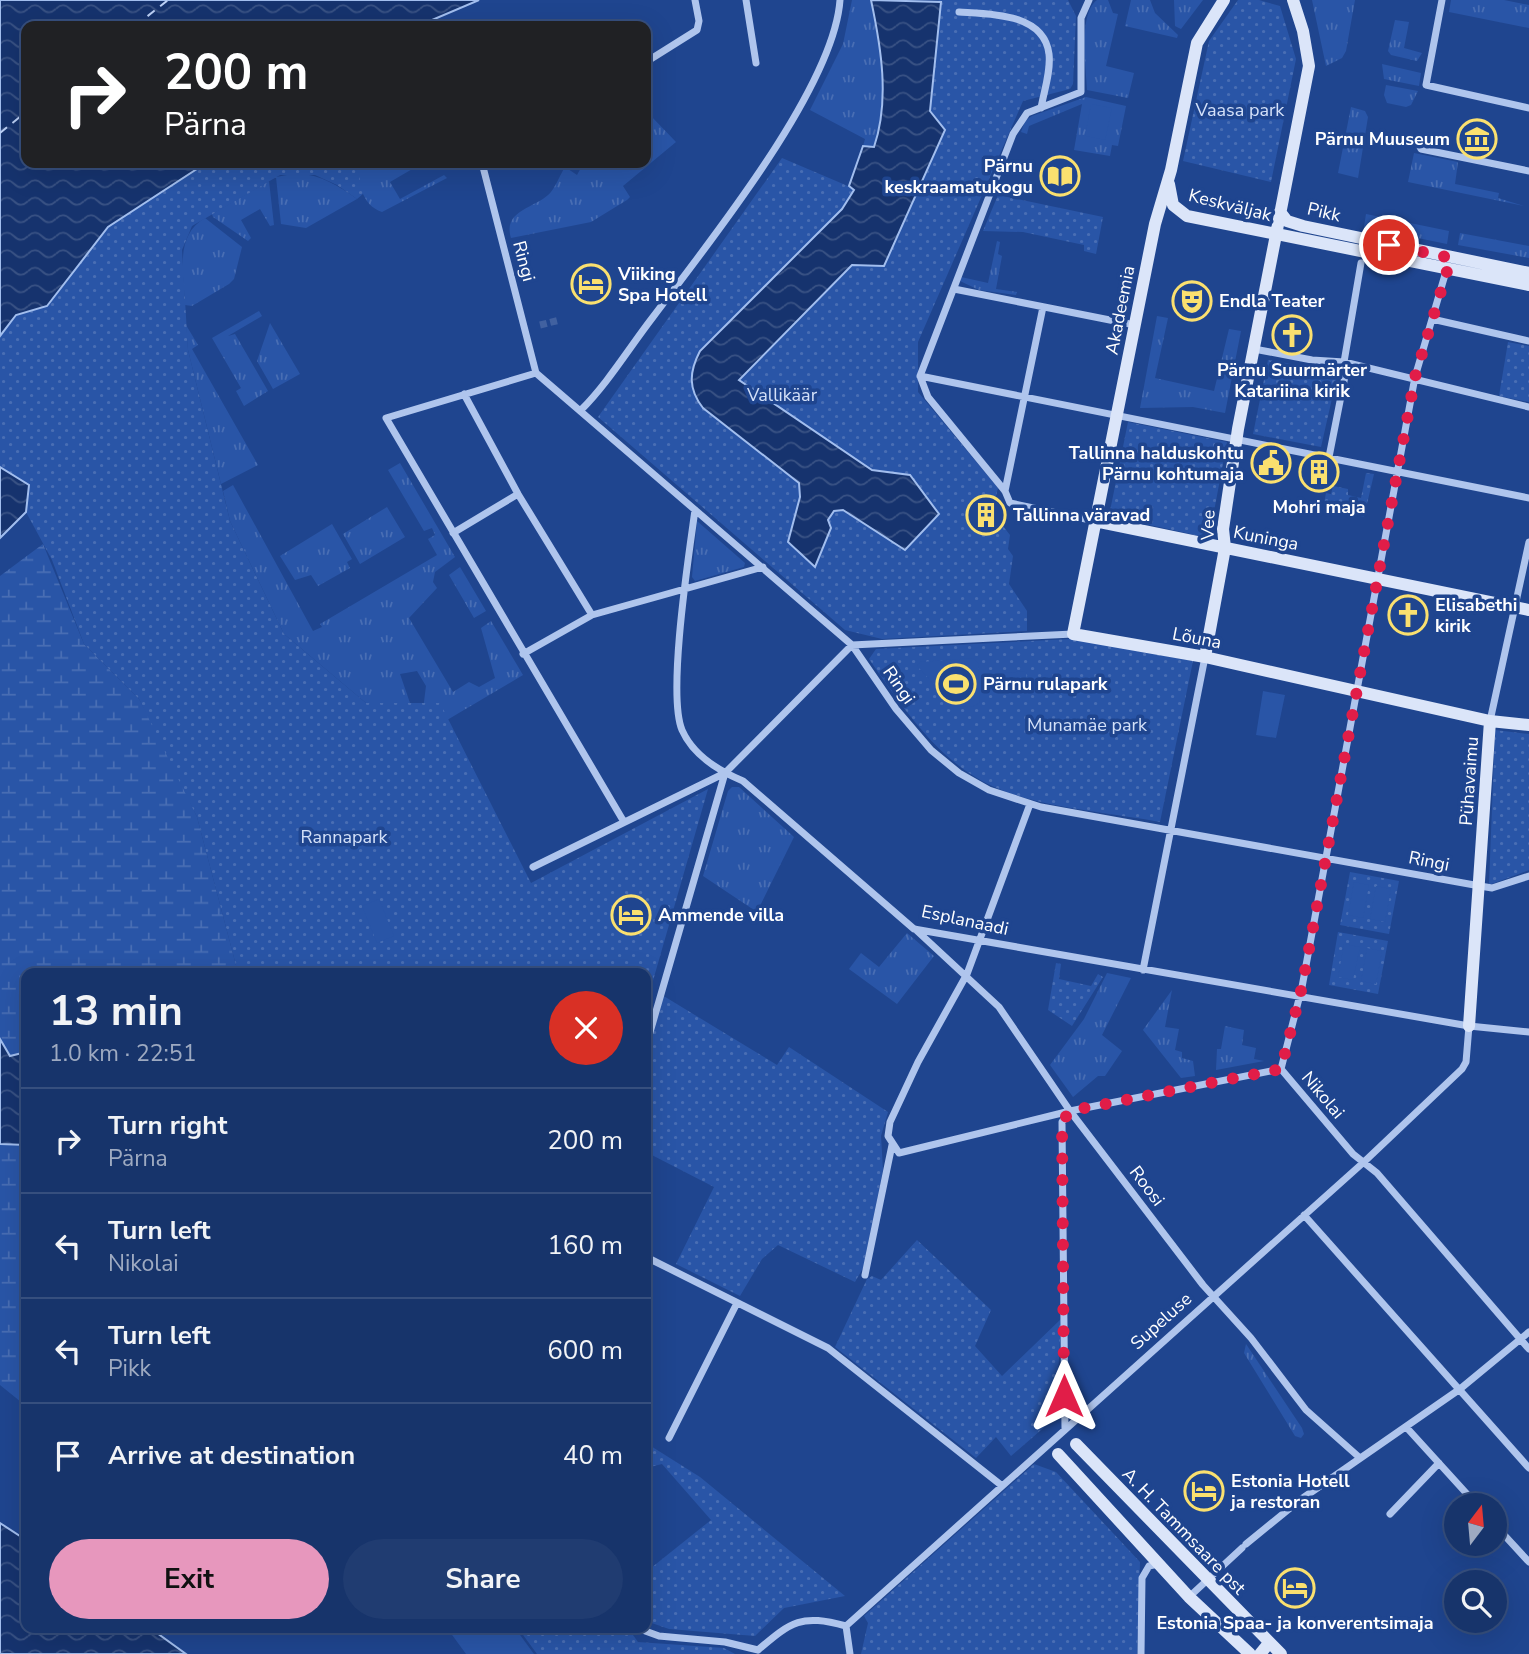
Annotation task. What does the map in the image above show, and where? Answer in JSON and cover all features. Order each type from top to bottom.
[{"type":"street","points":[[651,59],[697,30],[699,21],[695,0]]},
{"type":"street","points":[[746,0],[757,63]]},
{"type":"street","points":[[580,410],[662,305],[769,156],[830,48],[839,18],[840,0]]},
{"type":"street","points":[[1005,491],[928,397],[920,376],[1013,134],[1027,113],[1081,92],[1081,18],[1089,0]]},
{"type":"street","name":"Akadeemia","points":[[1073,634],[1161,200],[1171,170],[1197,43],[1224,0]]},
{"type":"street","points":[[1287,0],[1303,31]]},
{"type":"street","name":"Vee","points":[[1143,970],[1205,657],[1225,548],[1223,528],[1237,437],[1309,66],[1303,31],[1293,0]]},
{"type":"street","points":[[1301,0],[1303,31]]},
{"type":"street","points":[[1442,0],[1426,85],[1529,108]]},
{"type":"street","points":[[959,12],[1013,17],[1041,34],[1049,55],[1041,108]]},
{"type":"street","points":[[1419,145],[1529,171]]},
{"type":"street","name":"Ringi","points":[[483,168],[536,373],[852,645],[896,709],[931,750],[959,774],[989,790],[1030,804],[1480,886],[1492,888],[1529,876]]},
{"type":"street","name":"Keskväljak","points":[[1171,170],[1170,199],[1179,212],[1276,234]]},
{"type":"street","name":"Pikk","points":[[1280,212],[1291,223],[1529,285]]},
{"type":"street","name":"Pikk","points":[[1276,234],[1529,273]]},
{"type":"street","name":"Nikolai","points":[[1449,262],[1415,377],[1300,995],[1281,1069],[1353,1154],[1365,1161],[1529,1349]]},
{"type":"street","points":[[1329,457],[1345,376],[1344,362],[1361,263]]},
{"type":"street","points":[[954,289],[1135,325]]},
{"type":"street","points":[[1005,491],[1043,307]]},
{"type":"street","points":[[1432,319],[1529,341]]},
{"type":"street","points":[[1254,349],[1312,360],[1344,362],[1415,377],[1529,407]]},
{"type":"street","points":[[536,373],[386,418],[624,822]]},
{"type":"street","points":[[920,376],[1237,437],[1529,498]]},
{"type":"street","points":[[464,394],[518,494],[592,615]]},
{"type":"street","name":"Kuninga","points":[[1005,491],[1010,503],[1529,610]]},
{"type":"street","points":[[453,533],[518,494]]},
{"type":"street","name":"Esplanaadi","points":[[695,510],[685,588],[676,711],[683,733],[711,765],[743,781],[914,929],[1469,1026],[1529,1032]]},
{"type":"street","name":"Pühavaimu","points":[[1469,1026],[1490,721],[1529,542]]},
{"type":"street","points":[[523,654],[592,615],[763,567]]},
{"type":"street","name":"Lõuna","points":[[852,645],[1073,634],[1205,657],[1490,721],[1529,724]]},
{"type":"street","points":[[533,867],[724,773],[852,645]]},
{"type":"street","points":[[651,1028],[724,773]]},
{"type":"street","points":[[1030,804],[967,974],[899,1101],[888,1128],[892,1146],[899,1153],[1070,1111],[1281,1069]]},
{"type":"street","name":"Roosi","points":[[914,929],[967,974],[1008,1018],[1070,1111],[1213,1296],[1251,1338],[1306,1410],[1360,1458]]},
{"type":"street","name":"Supeluse","points":[[846,1626],[1365,1161],[1462,1069],[1466,1062],[1469,1026]]},
{"type":"street","points":[[1065,1429],[1062,1122],[1070,1111]]},
{"type":"street","points":[[865,1275],[892,1146]]},
{"type":"street","points":[[1304,1215],[1529,1468]]},
{"type":"street","points":[[651,1260],[828,1348],[1001,1485]]},
{"type":"street","points":[[669,1438],[737,1303]]},
{"type":"street","points":[[1189,1597],[1244,1546],[1300,1500],[1407,1428],[1460,1389],[1529,1332]]},
{"type":"street","points":[[1407,1428],[1466,1493]]},
{"type":"street","name":"A. H. Tammsaare pst","points":[[1065,1429],[1076,1444],[1206,1581],[1281,1654]]},
{"type":"street","points":[[1048,1444],[1189,1597],[1250,1654]]},
{"type":"street","points":[[1390,1514],[1439,1463]]},
{"type":"street","points":[[1507,1538],[1529,1562]]},
{"type":"street","points":[[1141,1654],[1142,1577],[1149,1566],[1158,1564]]},
{"type":"street","points":[[651,1633],[725,1642],[760,1652],[799,1620],[824,1619],[846,1626],[850,1654]]},
{"type":"street","points":[[1260,1654],[1269,1643]]},
{"type":"green space","points":[[852,0],[870,0],[880,55],[882,111],[874,147],[863,146],[865,139],[810,110],[843,44]]},
{"type":"green space","name":"Vallikäär","points":[[938,0],[1068,0],[1076,16],[1073,84],[1070,89],[1023,101],[918,342],[918,392],[998,488],[992,512],[1010,535],[1008,549],[1013,556],[1009,584],[1027,611],[1027,631],[882,639],[845,630],[598,417],[782,158],[909,212],[945,130],[930,111],[941,2]]},
{"type":"green space","points":[[1097,0],[1108,0],[1113,13],[1118,14],[1106,66],[1134,73],[1128,98],[1087,90],[1085,29],[1091,7]]},
{"type":"green space","points":[[1131,0],[1150,0],[1155,13],[1178,35],[1177,38],[1125,26]]},
{"type":"green space","points":[[1174,0],[1203,0],[1181,29],[1175,26]]},
{"type":"green space","name":"Vaasa park","points":[[1238,0],[1259,0],[1280,6],[1296,59],[1271,182],[1183,161],[1209,41]]},
{"type":"green space","points":[[1312,0],[1355,0],[1346,51],[1342,58],[1326,66]]},
{"type":"green space","points":[[1451,0],[1504,0],[1529,5],[1529,28],[1449,12]]},
{"type":"green space","points":[[1395,20],[1409,22],[1404,48],[1422,53],[1417,61],[1391,55],[1388,51]]},
{"type":"green space","points":[[1382,64],[1421,73],[1419,86],[1384,79]]},
{"type":"green space","points":[[1386,85],[1418,91],[1411,105],[1406,107],[1387,103],[1384,95]]},
{"type":"green space","points":[[1086,97],[1126,106],[1118,146],[1112,145],[1110,156],[1074,150],[1082,104],[1029,126],[1027,134],[1021,132],[1025,121],[1032,116]]},
{"type":"green space","points":[[1091,104],[1112,108],[1105,140],[1085,136]]},
{"type":"green space","points":[[1351,107],[1365,111],[1368,117],[1358,178],[1338,173]]},
{"type":"green space","points":[[651,116],[676,142],[651,163]]},
{"type":"green space","points":[[1414,153],[1458,162],[1455,184],[1499,193],[1498,198],[1524,206],[1408,182]]},
{"type":"green space","name":"Rannapark","points":[[198,168],[356,168],[364,193],[357,199],[337,185],[315,175],[280,175],[192,226],[182,250],[188,350],[230,521],[284,634],[366,703],[440,703],[531,883],[708,789],[651,988],[651,968],[237,968],[197,817],[139,699],[84,644],[52,560],[26,512],[29,485],[0,467],[0,336],[16,315],[47,306],[108,227]]},
{"type":"green space","points":[[356,168],[414,168],[390,182],[400,199],[444,175],[447,178],[382,212],[369,204]]},
{"type":"green space","points":[[564,168],[577,175],[581,168],[645,168],[623,186],[630,197],[591,222],[511,238],[510,228],[516,215],[551,192]]},
{"type":"green space","points":[[298,173],[329,182],[357,199],[306,228],[281,224],[276,177]]},
{"type":"green space","points":[[269,181],[274,225],[270,226],[260,209],[241,220],[251,238],[248,241],[213,217],[212,214]]},
{"type":"green space","points":[[998,195],[1103,217],[1096,254],[1084,251],[1084,245],[1023,232],[983,231]]},
{"type":"green space","points":[[1366,214],[1449,231],[1447,244],[1364,227]]},
{"type":"green space","points":[[205,218],[242,247],[234,279],[192,306],[185,305],[185,245],[195,226]]},
{"type":"green space","points":[[1460,233],[1529,246],[1529,258],[1458,245]]},
{"type":"green space","points":[[997,241],[1000,242],[998,254],[1002,256],[996,289],[1017,292],[1016,295],[979,290],[960,281],[961,277],[988,283]]},
{"type":"green space","points":[[259,311],[262,316],[228,336],[235,334],[268,391],[244,406],[236,391],[241,388],[212,338]]},
{"type":"green space","points":[[1157,316],[1168,318],[1155,378],[1214,391],[1229,329],[1241,331],[1225,413],[1193,407],[1140,408]]},
{"type":"green space","points":[[270,323],[300,374],[273,389],[257,361]]},
{"type":"green space","points":[[186,325],[198,345],[192,349],[258,465],[221,484],[188,350]]},
{"type":"green space","points":[[1508,342],[1529,346],[1529,402],[1499,396]]},
{"type":"green space","points":[[1268,360],[1338,372],[1321,447],[1253,434]]},
{"type":"green space","points":[[1128,422],[1227,442],[1209,538],[1109,516]]},
{"type":"green space","points":[[400,463],[455,557],[435,572],[433,582],[437,588],[409,618],[453,692],[469,682],[479,687],[495,678],[481,628],[491,621],[523,675],[442,723],[423,710],[426,686],[417,671],[400,674],[410,703],[366,703],[284,634],[230,521],[223,491],[233,485],[313,631],[322,627],[320,624],[437,555],[428,539],[435,535],[432,528],[424,531],[388,470]]},
{"type":"green space","points":[[1366,473],[1374,474],[1364,517],[1323,509],[1326,493],[1331,494],[1333,486],[1348,489],[1348,495],[1361,498]]},
{"type":"green space","points":[[387,507],[405,537],[360,564],[343,534]]},
{"type":"green space","points":[[697,521],[745,563],[744,567],[695,581],[692,577]]},
{"type":"green space","points":[[332,524],[352,559],[347,562],[350,568],[318,586],[311,575],[295,580],[280,556]]},
{"type":"green space","points":[[43,544],[84,644],[139,699],[166,749],[197,817],[237,968],[21,968],[21,1053],[10,1056],[0,1039],[0,576]]},
{"type":"green space","points":[[460,567],[486,611],[474,618],[449,575]]},
{"type":"green space","name":"Munamäe park","points":[[1071,639],[1193,661],[1160,822],[1036,801],[978,779],[941,751],[925,734],[869,659],[876,649]]},
{"type":"green space","name":"Pärnu rulapark","points":[[973,658],[978,663],[980,698],[979,703],[972,707],[954,706],[917,666],[920,662]]},
{"type":"green space","points":[[1026,671],[1027,690],[996,692],[994,674]]},
{"type":"green space","points":[[1263,691],[1285,695],[1276,738],[1256,735]]},
{"type":"green space","points":[[1495,730],[1529,734],[1529,870],[1489,885]]},
{"type":"green space","points":[[732,787],[739,787],[794,837],[757,912],[703,876],[728,791]]},
{"type":"green space","points":[[1350,872],[1399,881],[1389,934],[1340,925]]},
{"type":"green space","points":[[1354,882],[1369,885],[1363,918],[1348,915]]},
{"type":"green space","points":[[1376,886],[1391,889],[1385,922],[1370,919]]},
{"type":"green space","points":[[379,899],[394,936],[377,943],[362,906]]},
{"type":"green space","points":[[1338,932],[1388,941],[1378,994],[1329,985]]},
{"type":"green space","points":[[907,933],[934,956],[897,1004],[849,969],[861,953],[879,967]]},
{"type":"green space","points":[[1344,944],[1360,947],[1353,980],[1338,977]]},
{"type":"green space","points":[[1367,948],[1382,951],[1376,984],[1361,981]]},
{"type":"green space","points":[[1056,963],[1061,964],[1059,979],[1091,986],[1098,974],[1103,977],[1072,1026],[1048,1010]]},
{"type":"green space","points":[[1107,973],[1131,978],[1102,1035],[1122,1051],[1105,1076],[1098,1076],[1073,1097],[1050,1065],[1084,1019]]},
{"type":"green space","points":[[1172,990],[1165,1027],[1179,1029],[1175,1050],[1182,1052],[1182,1058],[1193,1061],[1195,1076],[1181,1078],[1143,1030]]},
{"type":"green space","points":[[662,995],[777,1065],[789,1047],[888,1112],[881,1136],[883,1170],[863,1268],[855,1282],[778,1245],[762,1259],[740,1296],[676,1264],[714,1187],[651,1155],[651,1040]]},
{"type":"green space","points":[[1225,1026],[1244,1030],[1242,1045],[1256,1048],[1254,1059],[1264,1061],[1216,1070],[1217,1049],[1221,1049]]},
{"type":"green space","points":[[21,1143],[21,1402],[0,1385],[0,1144]]},
{"type":"green space","points":[[917,1240],[991,1310],[975,1346],[1002,1376],[1061,1319],[1056,1417],[1011,1456],[996,1437],[976,1458],[835,1347],[867,1279],[872,1276],[881,1280]]},
{"type":"green space","points":[[1246,1344],[1302,1428],[1304,1434],[1301,1438],[1295,1436],[1244,1353]]},
{"type":"green space","points":[[651,1446],[700,1477],[845,1596],[784,1608],[755,1636],[669,1629],[651,1623],[651,1568],[711,1520],[662,1464],[651,1467]]},
{"type":"green space","points":[[1034,1464],[1056,1472],[1140,1562],[1137,1654],[861,1654],[868,1623],[864,1616]]},
{"type":"green space","points":[[451,1633],[519,1633],[534,1654],[466,1654]]},
{"type":"green space","points":[[522,1633],[632,1633],[638,1642],[724,1648],[735,1654],[537,1654]]},
{"type":"water","points":[[0,0],[479,0],[430,21],[21,21],[21,168],[198,168],[108,227],[47,306],[16,315],[0,336]]},
{"type":"water","points":[[871,0],[941,2],[930,111],[945,130],[884,266],[852,265],[739,380],[872,470],[910,475],[939,514],[905,550],[843,510],[834,511],[828,520],[831,528],[815,567],[788,542],[800,497],[799,483],[703,408],[695,394],[692,373],[700,351],[842,209],[854,190],[849,186],[863,146],[874,147],[882,111],[881,55]]},
{"type":"water","points":[[0,467],[29,485],[26,512],[0,538]]},
{"type":"water","points":[[0,1039],[10,1056],[21,1053],[21,1145],[0,1144]]},
{"type":"water","points":[[0,1523],[21,1537],[21,1633],[157,1633],[186,1654],[0,1654]]},
{"type":"ferry route","points":[[141,21],[168,0]]},
{"type":"ferry route","points":[[0,133],[21,116]]},
{"type":"tunnel","points":[[540,325],[560,320]]},
{"type":"place","name":"Pärnu Muuseum","points":[[1477,139]]},
{"type":"place","name":"Pärnu keskraamatukogu","points":[[1060,176]]},
{"type":"place","name":"Viiking Spa Hotell","points":[[591,284]]},
{"type":"place","name":"Endla Teater","points":[[1192,301]]},
{"type":"place","name":"Pärnu Suurmärter Katariina kirik","points":[[1292,335]]},
{"type":"place","name":"Tallinna halduskohtu Pärnu kohtumaja","points":[[1271,463]]},
{"type":"place","name":"Mohri maja","points":[[1319,472]]},
{"type":"place","name":"Tallinna väravad","points":[[986,515]]},
{"type":"place","name":"Elisabethi kirik","points":[[1408,615]]},
{"type":"place","name":"Pärnu rulapark","points":[[956,684]]},
{"type":"place","name":"Ammende villa","points":[[631,915]]},
{"type":"place","name":"Estonia Hotell ja restoran","points":[[1204,1491]]},
{"type":"place","name":"Estonia Spaa- ja konverentsimaja","points":[[1295,1588]]},
{"type":"route","points":[[1064,1396],[1062,1122],[1070,1111],[1281,1069],[1302,987],[1415,377],[1451,258],[1389,245]]}]
